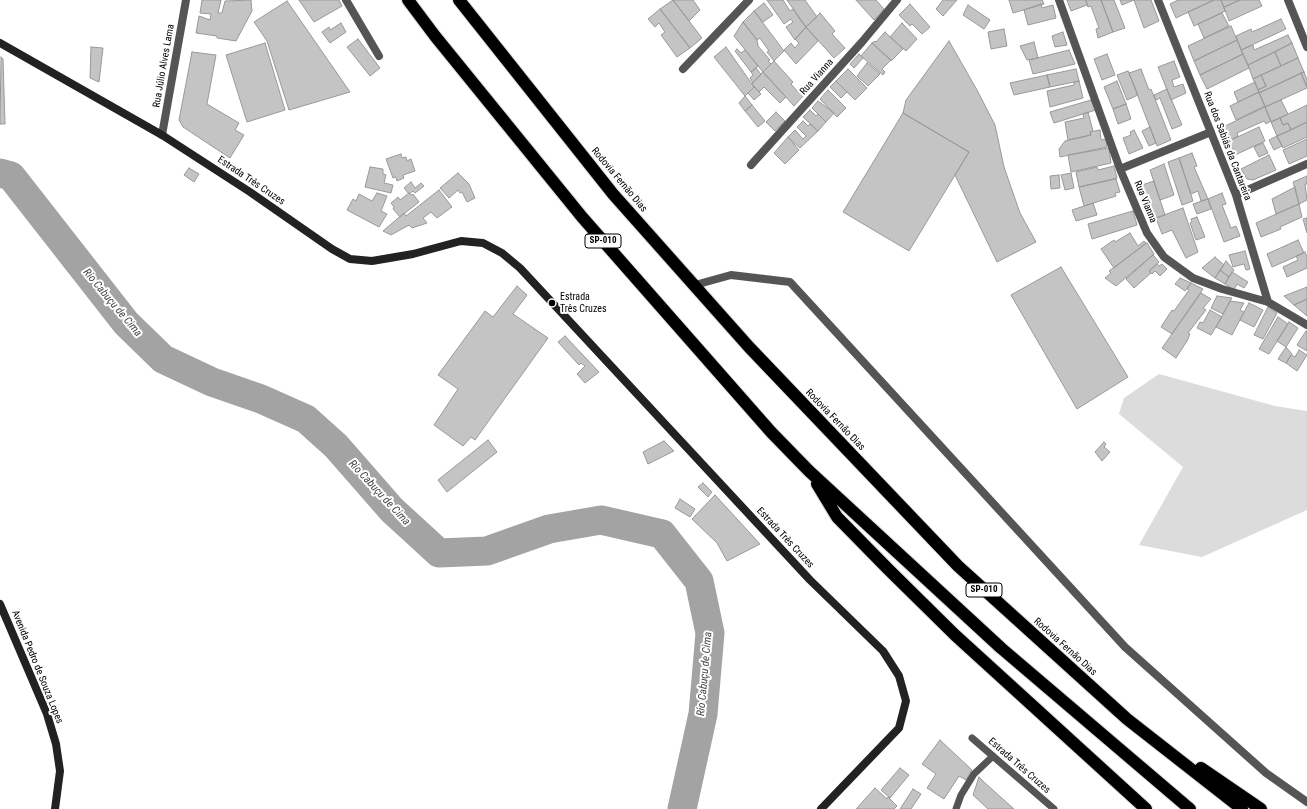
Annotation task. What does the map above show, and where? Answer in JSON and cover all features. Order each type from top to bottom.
[{"type":"highway","name":"SP-010","points":[[408,0],[435,36],[582,216],[771,432],[809,471],[1001,648],[1190,809]]},
{"type":"highway","name":"Rodovia Fernão Dias","points":[[459,0],[613,194],[749,347],[958,566],[1116,709],[1242,809]]},
{"type":"highway","points":[[809,471],[837,517],[888,569],[955,635],[1146,809]]},
{"type":"highway","points":[[1116,709],[1261,809]]},
{"type":"main road","name":"Estrada Três Cruzes","points":[[0,43],[162,135],[250,192],[332,249],[350,259],[372,261],[414,254],[461,241],[483,243],[502,252],[520,268],[810,580],[883,651],[899,676],[906,701],[899,728],[821,809]]},
{"type":"main road","name":"Avenida Pedro de Souza Lopes","points":[[0,604],[47,714],[56,744],[60,771],[55,809]]},
{"type":"street","name":"Rua Júlio Alves Lama","points":[[162,135],[186,0]]},
{"type":"street","points":[[346,0],[379,56]]},
{"type":"street","points":[[683,69],[749,0]]},
{"type":"street","name":"Rua Vianna","points":[[751,165],[862,42],[897,0]]},
{"type":"street","name":"Rua Vianna","points":[[1060,0],[1120,169],[1146,233],[1164,257],[1193,278],[1222,289],[1268,302],[1307,325]]},
{"type":"street","name":"Rua dos Sabiás da Cantareira","points":[[1158,0],[1236,195],[1268,302]]},
{"type":"street","points":[[1288,0],[1307,47]]},
{"type":"street","points":[[1120,169],[1211,132]]},
{"type":"street","points":[[1236,195],[1307,164]]},
{"type":"street","points":[[695,285],[731,275],[790,282],[1125,647],[1266,773],[1307,802]]},
{"type":"lane","name":"Estrada Três Cruzes","points":[[972,738],[1054,809]]},
{"type":"lane","points":[[956,809],[974,774],[993,756]]},
{"type":"shaded area","points":[[1159,374],[1275,406],[1307,411],[1307,510],[1202,557],[1139,545],[1183,467],[1119,414],[1124,398]]},
{"type":"building","points":[[202,0],[221,0],[218,13],[222,13],[225,1],[251,0],[252,11],[236,41],[196,33],[199,16],[210,20],[211,14],[200,13]]},
{"type":"building","points":[[299,0],[339,0],[342,6],[314,22]]},
{"type":"building","points":[[673,0],[693,0],[700,10],[689,21]]},
{"type":"building","points":[[673,0],[702,38],[690,48],[660,9]]},
{"type":"building","points":[[767,0],[783,0],[790,11],[793,9],[806,27],[795,40],[786,27],[793,22],[791,19],[784,24]]},
{"type":"building","points":[[787,0],[805,0],[817,17],[806,27]]},
{"type":"building","points":[[856,0],[876,0],[884,9],[874,20]]},
{"type":"building","points":[[943,0],[957,0],[943,16],[936,9]]},
{"type":"building","points":[[1009,0],[1042,0],[1044,4],[1013,13]]},
{"type":"building","points":[[1067,0],[1086,0],[1087,5],[1071,11]]},
{"type":"building","points":[[1086,0],[1101,0],[1113,32],[1098,38],[1096,29],[1099,28],[1091,6],[1088,7]]},
{"type":"building","points":[[1101,0],[1114,0],[1125,28],[1113,32]]},
{"type":"building","points":[[1120,0],[1134,0],[1122,5]]},
{"type":"building","points":[[1134,0],[1151,0],[1159,21],[1144,28]]},
{"type":"building","points":[[1178,0],[1214,0],[1176,18],[1170,4]]},
{"type":"building","points":[[1214,0],[1221,0],[1225,11],[1194,26],[1188,12]]},
{"type":"building","points":[[1221,0],[1240,0],[1224,7]]},
{"type":"building","points":[[1240,0],[1259,0],[1262,6],[1229,21],[1224,7]]},
{"type":"building","points":[[287,1],[350,92],[289,110],[267,41],[254,22]]},
{"type":"building","points":[[764,3],[773,15],[763,22],[754,11]]},
{"type":"building","points":[[910,4],[930,27],[922,34],[912,24],[910,26],[899,15]]},
{"type":"building","points":[[1041,4],[1042,8],[1053,5],[1056,18],[1028,25],[1024,10]]},
{"type":"building","points":[[968,5],[990,20],[984,29],[963,15]]},
{"type":"building","points":[[660,9],[690,48],[677,57],[661,35],[665,32],[659,23],[655,27],[648,19]]},
{"type":"building","points":[[754,11],[784,51],[774,61],[767,52],[769,51],[760,38],[757,40],[743,22]]},
{"type":"building","points":[[820,13],[835,31],[832,34],[845,48],[834,58],[806,27]]},
{"type":"building","points":[[1222,13],[1229,26],[1204,38],[1198,24]]},
{"type":"building","points":[[1281,19],[1286,29],[1241,50],[1236,36],[1251,29],[1252,32]]},
{"type":"building","points":[[743,22],[757,40],[758,46],[770,60],[768,61],[771,64],[763,72],[734,36]]},
{"type":"building","points":[[341,23],[346,32],[330,43],[322,32],[329,27],[330,30]]},
{"type":"building","points":[[902,23],[917,39],[906,51],[890,37]]},
{"type":"building","points":[[1231,26],[1237,40],[1194,61],[1188,46]]},
{"type":"building","points":[[806,27],[818,41],[796,64],[784,50],[791,43],[795,48],[799,43],[795,39]]},
{"type":"building","points":[[1004,29],[1007,46],[991,49],[988,32]]},
{"type":"building","points":[[885,32],[903,49],[891,61],[872,43],[875,41],[876,42]]},
{"type":"building","points":[[1063,32],[1067,45],[1055,47],[1052,36]]},
{"type":"building","points":[[1288,35],[1292,43],[1248,65],[1241,50],[1253,45],[1254,50]]},
{"type":"building","points":[[358,39],[380,68],[370,76],[347,47]]},
{"type":"building","points":[[1237,40],[1243,54],[1200,75],[1194,61]]},
{"type":"building","points":[[949,41],[995,125],[1004,167],[1020,213],[1036,242],[997,262],[955,175],[969,152],[903,113],[906,100]]},
{"type":"building","points":[[1034,42],[1038,58],[1027,60],[1020,46]]},
{"type":"building","points":[[265,43],[285,110],[247,122],[226,55]]},
{"type":"building","points":[[872,43],[891,60],[882,69],[885,72],[883,75],[861,56]]},
{"type":"building","points":[[1292,43],[1298,58],[1281,66],[1275,52]]},
{"type":"building","points":[[91,47],[103,48],[99,82],[90,78]]},
{"type":"building","points":[[726,47],[754,87],[745,96],[714,57]]},
{"type":"building","points":[[737,49],[741,53],[745,50],[758,66],[751,72],[735,51]]},
{"type":"building","points":[[1069,50],[1075,64],[1033,74],[1029,60]]},
{"type":"building","points":[[192,52],[216,55],[207,104],[239,123],[235,130],[244,135],[230,158],[183,127],[179,120]]},
{"type":"building","points":[[1275,52],[1281,66],[1253,79],[1248,65]]},
{"type":"building","points":[[859,54],[863,58],[854,68],[850,64]]},
{"type":"building","points":[[1107,54],[1115,75],[1102,80],[1094,59]]},
{"type":"building","points":[[1243,54],[1249,68],[1207,89],[1200,75]]},
{"type":"building","points":[[1,57],[3,59],[5,124],[0,124]]},
{"type":"building","points":[[1298,58],[1304,72],[1259,93],[1258,90],[1266,86],[1261,75]]},
{"type":"building","points":[[774,61],[793,82],[791,84],[798,92],[800,90],[804,95],[794,106],[763,72]]},
{"type":"building","points":[[1174,61],[1180,77],[1172,80],[1174,87],[1183,84],[1186,93],[1171,100],[1158,67]]},
{"type":"building","points":[[867,63],[880,74],[868,86],[857,76]]},
{"type":"building","points":[[756,68],[761,74],[753,83],[750,78],[753,75],[751,72]]},
{"type":"building","points":[[848,69],[867,88],[855,100],[836,81]]},
{"type":"building","points":[[1076,69],[1079,81],[1050,87],[1047,75]]},
{"type":"building","points":[[1141,69],[1149,90],[1151,89],[1171,140],[1157,146],[1129,73]]},
{"type":"building","points":[[1128,71],[1138,95],[1127,100],[1117,75]]},
{"type":"building","points":[[763,72],[786,97],[780,103],[764,87],[759,92],[752,84]]},
{"type":"building","points":[[1304,72],[1307,80],[1307,87],[1301,73]]},
{"type":"building","points":[[1301,73],[1307,88],[1265,107],[1259,93]]},
{"type":"building","points":[[1047,75],[1050,87],[1014,95],[1010,83]]},
{"type":"building","points":[[1261,75],[1266,86],[1258,90],[1253,79]]},
{"type":"building","points":[[836,81],[847,92],[841,98],[830,87]]},
{"type":"building","points":[[1079,81],[1083,98],[1050,107],[1047,91],[1074,85],[1074,82]]},
{"type":"building","points":[[1117,81],[1126,104],[1113,109],[1104,87]]},
{"type":"building","points":[[1255,82],[1259,92],[1238,102],[1234,92]]},
{"type":"building","points":[[754,87],[761,94],[754,100],[748,93]]},
{"type":"building","points":[[1167,89],[1182,125],[1172,129],[1160,98],[1156,100],[1154,95]]},
{"type":"building","points":[[828,90],[846,108],[837,117],[820,99]]},
{"type":"building","points":[[1259,92],[1265,106],[1236,120],[1230,106]]},
{"type":"building","points":[[745,96],[752,105],[745,111],[739,103]]},
{"type":"building","points":[[1091,100],[1096,110],[1054,123],[1050,112]]},
{"type":"building","points":[[1281,100],[1288,114],[1271,122],[1265,107]]},
{"type":"building","points":[[818,101],[834,113],[826,122],[812,108]]},
{"type":"building","points":[[1126,104],[1131,119],[1118,124],[1113,109]]},
{"type":"building","points":[[752,105],[765,121],[758,127],[745,111]]},
{"type":"building","points":[[1307,105],[1307,122],[1291,130],[1288,123],[1283,125],[1280,118]]},
{"type":"building","points":[[1265,107],[1271,121],[1266,124],[1264,121],[1237,133],[1238,136],[1229,141],[1223,127]]},
{"type":"building","points":[[810,110],[816,116],[818,114],[826,122],[818,131],[803,117]]},
{"type":"building","points":[[776,112],[785,121],[775,131],[766,122]]},
{"type":"building","points":[[1088,112],[1093,131],[1090,132],[1091,135],[1068,140],[1065,122],[1084,118],[1083,114]]},
{"type":"building","points":[[903,113],[969,152],[909,251],[843,212]]},
{"type":"building","points":[[1280,118],[1283,125],[1288,123],[1291,130],[1277,136],[1271,122]]},
{"type":"building","points":[[803,121],[808,126],[810,124],[818,131],[800,148],[788,137],[795,130],[803,139],[806,136],[797,127]]},
{"type":"building","points":[[1307,122],[1307,137],[1283,148],[1277,136]]},
{"type":"building","points":[[1150,127],[1156,143],[1149,146],[1142,131]]},
{"type":"building","points":[[1259,127],[1265,141],[1235,155],[1229,141]]},
{"type":"building","points":[[1100,130],[1101,140],[1106,139],[1107,147],[1060,157],[1059,149],[1065,141],[1091,135],[1090,132]]},
{"type":"building","points":[[1134,130],[1143,148],[1129,154],[1123,138],[1131,135],[1130,132]]},
{"type":"building","points":[[1277,136],[1282,146],[1274,150],[1269,140]]},
{"type":"building","points":[[788,137],[799,150],[785,164],[774,153]]},
{"type":"building","points":[[1307,139],[1307,156],[1289,164],[1283,150]]},
{"type":"building","points":[[1263,143],[1268,153],[1259,157],[1254,147]]},
{"type":"building","points":[[1109,148],[1111,163],[1071,172],[1068,155]]},
{"type":"building","points":[[1192,153],[1197,166],[1194,167],[1208,199],[1201,201],[1198,191],[1191,194],[1179,158]]},
{"type":"building","points":[[401,154],[402,158],[406,157],[407,161],[411,159],[415,171],[403,175],[404,178],[397,181],[396,177],[393,178],[386,159]]},
{"type":"building","points":[[1269,155],[1276,170],[1253,180],[1247,179],[1241,169]]},
{"type":"building","points":[[1179,158],[1193,201],[1182,205],[1168,162]]},
{"type":"building","points":[[1164,164],[1174,195],[1160,200],[1150,170]]},
{"type":"building","points":[[1114,166],[1117,178],[1079,187],[1076,172],[1097,167],[1098,170]]},
{"type":"building","points":[[370,167],[383,169],[383,174],[386,175],[384,183],[393,185],[391,193],[365,187]]},
{"type":"building","points":[[189,168],[199,174],[194,182],[184,175]]},
{"type":"building","points":[[458,173],[469,184],[475,198],[467,202],[462,192],[460,193],[458,190],[449,198],[440,188]]},
{"type":"building","points":[[1071,173],[1074,188],[1065,190],[1061,175]]},
{"type":"building","points":[[1059,175],[1060,188],[1051,189],[1050,176]]},
{"type":"building","points":[[1307,176],[1307,184],[1305,184],[1307,200],[1299,204],[1293,182]]},
{"type":"building","points":[[1116,179],[1120,192],[1115,193],[1116,196],[1084,206],[1079,187]]},
{"type":"building","points":[[1154,181],[1165,215],[1151,220],[1148,212],[1152,210],[1147,197],[1143,199],[1139,186]]},
{"type":"building","points":[[411,182],[415,188],[421,183],[424,186],[415,193],[413,191],[409,194],[404,188]]},
{"type":"building","points":[[1295,187],[1299,204],[1276,214],[1272,199]]},
{"type":"building","points":[[439,190],[452,207],[437,218],[431,212],[423,218],[427,223],[412,228],[409,225],[391,235],[383,231],[404,213],[406,216]]},
{"type":"building","points":[[377,193],[387,196],[381,211],[387,214],[379,227],[347,210],[353,199],[356,201],[359,194],[372,201]]},
{"type":"building","points":[[409,193],[411,195],[413,194],[419,202],[400,217],[393,209],[394,207],[391,203],[398,197],[400,200]]},
{"type":"building","points":[[1222,193],[1226,204],[1222,205],[1231,228],[1236,226],[1240,236],[1224,242],[1208,199]]},
{"type":"building","points":[[1208,199],[1211,209],[1197,214],[1193,204]]},
{"type":"building","points":[[1093,203],[1097,215],[1076,221],[1072,210]]},
{"type":"building","points":[[1299,204],[1302,217],[1280,227],[1281,229],[1261,237],[1256,223]]},
{"type":"building","points":[[1183,208],[1198,252],[1186,258],[1172,230],[1162,234],[1156,218]]},
{"type":"building","points":[[1133,211],[1137,225],[1092,239],[1088,224]]},
{"type":"building","points":[[1197,217],[1205,237],[1196,240],[1190,223],[1192,222],[1191,219]]},
{"type":"building","points":[[1307,218],[1307,233],[1303,219]]},
{"type":"building","points":[[1130,233],[1138,246],[1144,241],[1146,243],[1114,268],[1101,249],[1114,240],[1115,242]]},
{"type":"building","points":[[1298,240],[1304,253],[1272,267],[1267,254]]},
{"type":"building","points":[[1147,243],[1154,254],[1116,286],[1105,278],[1111,273],[1109,271]]},
{"type":"building","points":[[1245,251],[1250,269],[1246,270],[1244,264],[1233,267],[1229,255]]},
{"type":"building","points":[[1305,252],[1307,257],[1307,268],[1287,277],[1283,267],[1298,260],[1296,256]]},
{"type":"building","points":[[1153,255],[1159,262],[1149,271],[1151,273],[1134,288],[1126,279]]},
{"type":"building","points":[[1215,257],[1224,265],[1215,278],[1202,268]]},
{"type":"building","points":[[1226,261],[1234,270],[1229,277],[1220,270]]},
{"type":"building","points":[[1157,264],[1159,266],[1162,264],[1167,269],[1160,276],[1155,271],[1152,274],[1149,271]]},
{"type":"building","points":[[1061,267],[1128,377],[1077,409],[1011,295]]},
{"type":"building","points":[[1220,270],[1229,277],[1225,284],[1215,278]]},
{"type":"building","points":[[1232,272],[1248,282],[1244,288],[1237,284],[1234,290],[1225,284]]},
{"type":"building","points":[[1180,278],[1191,283],[1185,291],[1175,284]]},
{"type":"building","points":[[1191,283],[1203,289],[1172,334],[1161,327],[1172,310],[1174,311],[1189,290],[1187,289]]},
{"type":"building","points":[[517,286],[527,295],[513,314],[548,338],[475,440],[471,437],[463,446],[434,425],[458,389],[438,375],[485,311],[493,317]]},
{"type":"building","points":[[1307,287],[1307,299],[1294,305],[1284,296]]},
{"type":"building","points":[[1201,293],[1211,299],[1203,308],[1206,310],[1188,333],[1190,334],[1187,341],[1176,358],[1162,348]]},
{"type":"building","points":[[1217,296],[1232,298],[1223,314],[1211,308]]},
{"type":"building","points":[[1307,299],[1307,316],[1294,305]]},
{"type":"building","points":[[1230,301],[1244,303],[1240,310],[1244,312],[1232,335],[1216,327]]},
{"type":"building","points":[[1249,303],[1263,310],[1254,327],[1240,320]]},
{"type":"building","points":[[1268,307],[1277,313],[1263,339],[1254,335]]},
{"type":"building","points":[[1210,310],[1222,317],[1211,335],[1197,328],[1200,322],[1203,323]]},
{"type":"building","points":[[1278,317],[1288,324],[1269,354],[1259,349]]},
{"type":"building","points":[[1289,322],[1298,328],[1286,347],[1277,341]]},
{"type":"building","points":[[1306,331],[1307,332],[1307,351],[1297,345]]},
{"type":"building","points":[[565,336],[599,372],[585,383],[577,374],[585,366],[581,363],[579,365],[558,342]]},
{"type":"building","points":[[1286,347],[1292,354],[1286,363],[1278,359]]},
{"type":"building","points":[[1299,350],[1307,355],[1297,371],[1286,363],[1291,355],[1295,357]]},
{"type":"building","points":[[488,440],[497,452],[447,492],[438,480]]},
{"type":"building","points":[[664,441],[674,451],[648,464],[643,452]]},
{"type":"building","points":[[1104,442],[1106,444],[1104,447],[1110,452],[1102,461],[1095,452]]},
{"type":"building","points":[[703,483],[712,492],[708,497],[698,487]]},
{"type":"building","points":[[715,495],[760,544],[727,561],[717,543],[692,519]]},
{"type":"building","points":[[680,499],[695,509],[690,517],[675,508]]},
{"type":"building","points":[[940,740],[972,770],[966,780],[959,776],[944,799],[927,788],[936,774],[922,764]]},
{"type":"building","points":[[900,768],[909,775],[890,798],[881,790]]},
{"type":"building","points":[[979,777],[1014,809],[988,809],[973,795]]},
{"type":"building","points":[[875,788],[887,799],[888,797],[897,806],[894,809],[856,809]]},
{"type":"building","points":[[913,789],[921,794],[911,809],[900,809]]},
{"type":"waterway","name":"Rio Cabuçu de Cima","points":[[0,173],[11,176],[126,323],[163,359],[212,382],[261,399],[306,419],[336,446],[392,510],[439,553],[487,551],[549,529],[601,520],[662,534],[699,581],[710,633],[703,714],[682,809]]},
{"type":"place","name":"Estrada Três Cruzes","points":[[552,303]]}]
